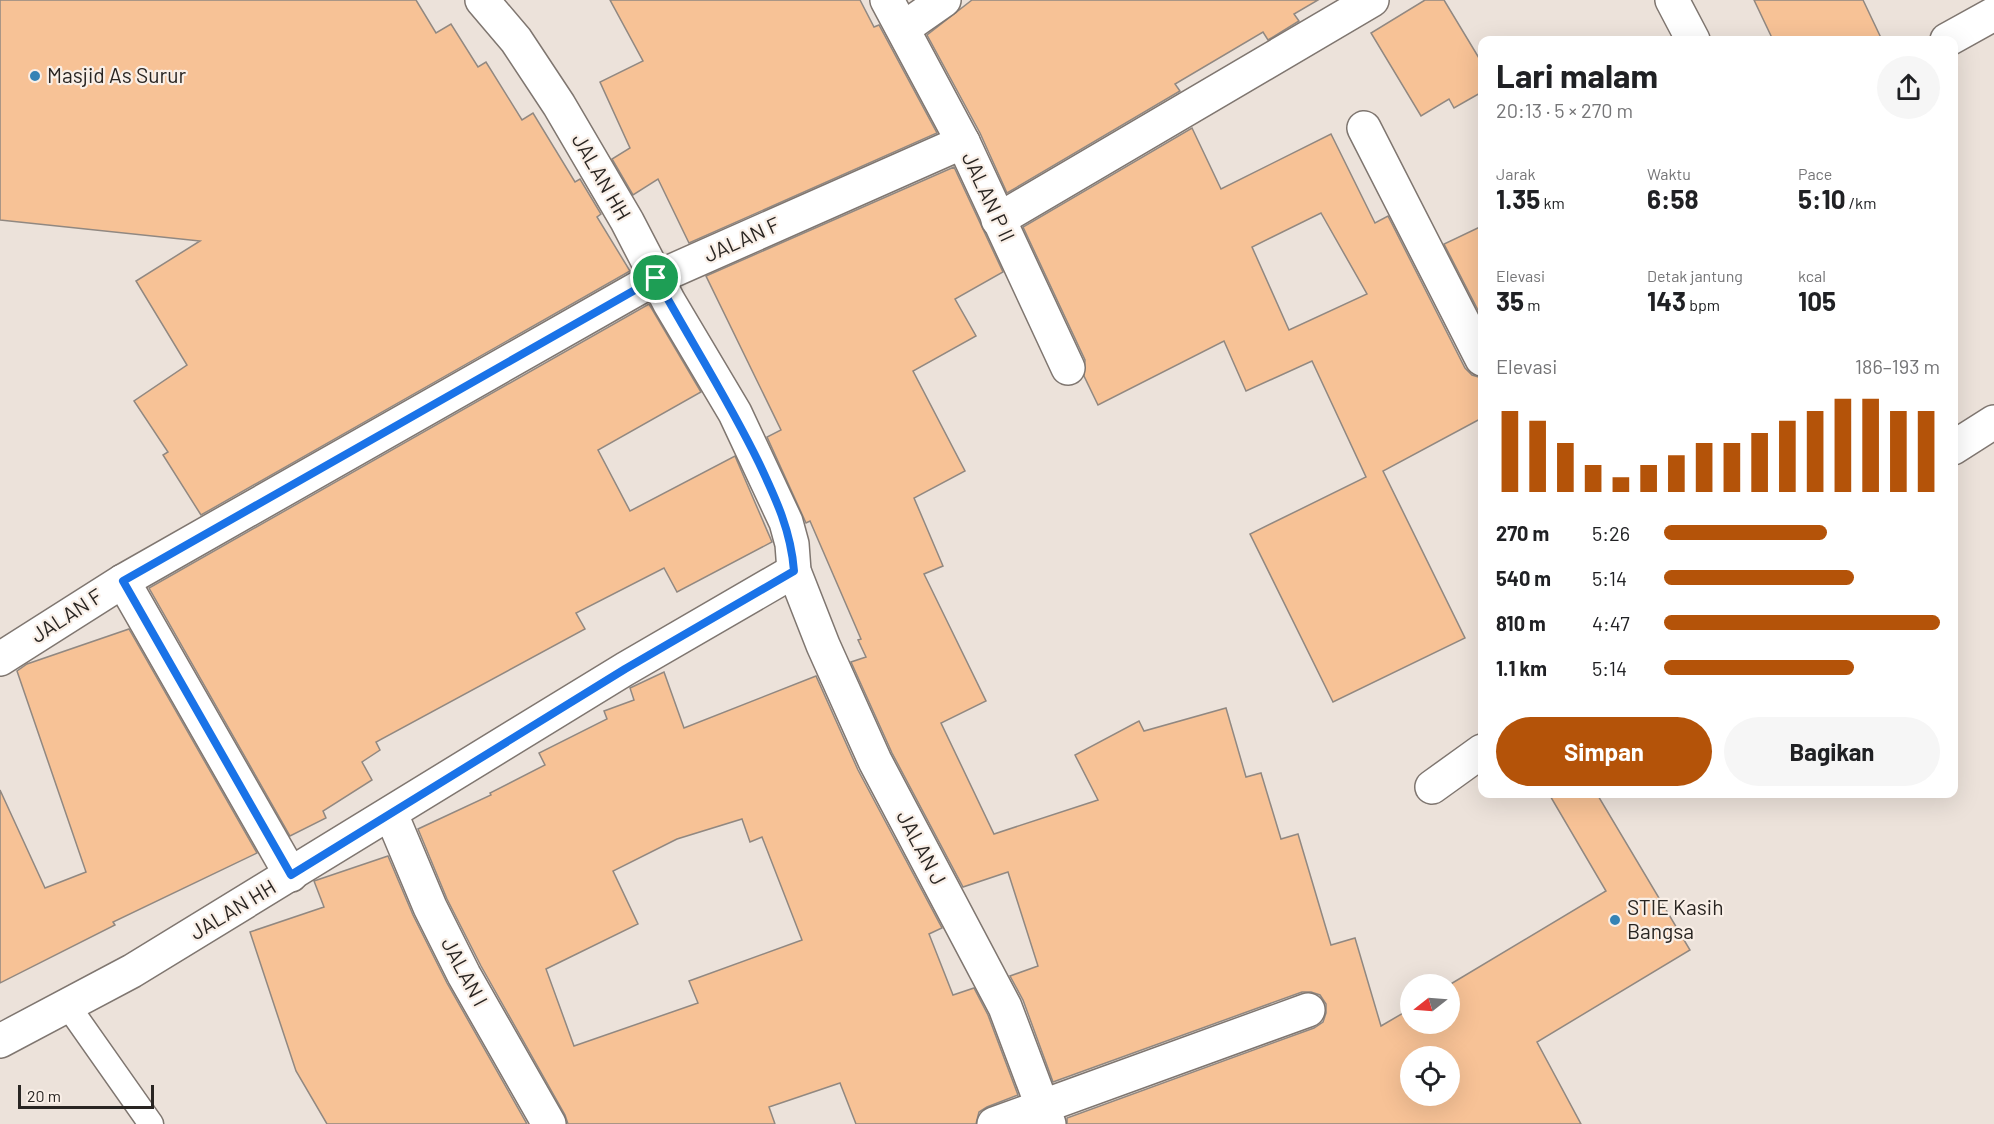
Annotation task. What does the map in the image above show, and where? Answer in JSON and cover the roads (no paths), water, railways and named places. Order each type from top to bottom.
[{"type":"street","name":"JALAN HH","points":[[0,1041],[132,971],[625,669],[794,571],[792,544],[774,496],[735,413],[559,105],[516,40],[482,0]]},
{"type":"street","name":"JALAN P II","points":[[887,0],[963,142],[1068,368]]},
{"type":"street","points":[[904,28],[944,0]]},
{"type":"street","points":[[998,219],[1372,0]]},
{"type":"street","points":[[1672,0],[1691,36]]},
{"type":"street","points":[[1954,36],[1994,14]]},
{"type":"street","points":[[1364,128],[1478,351]]},
{"type":"street","name":"JALAN F","points":[[0,659],[123,581],[656,278],[963,142]]},
{"type":"street","points":[[1958,444],[1994,422]]},
{"type":"street","name":"JALAN J","points":[[794,571],[874,762],[1005,1006],[1045,1115]]},
{"type":"street","points":[[123,581],[291,875]]},
{"type":"street","points":[[1432,787],[1478,754]]},
{"type":"street","name":"JALAN I","points":[[391,814],[430,907],[464,975],[549,1124]]},
{"type":"street","points":[[994,1124],[1045,1115],[1308,1010]]},
{"type":"lane","points":[[68,1006],[151,1124]]},
{"type":"place","name":"Masjid As Surur","points":[[35,76]]},
{"type":"place","name":"STIE Kasih Bangsa","points":[[1615,920]]}]
